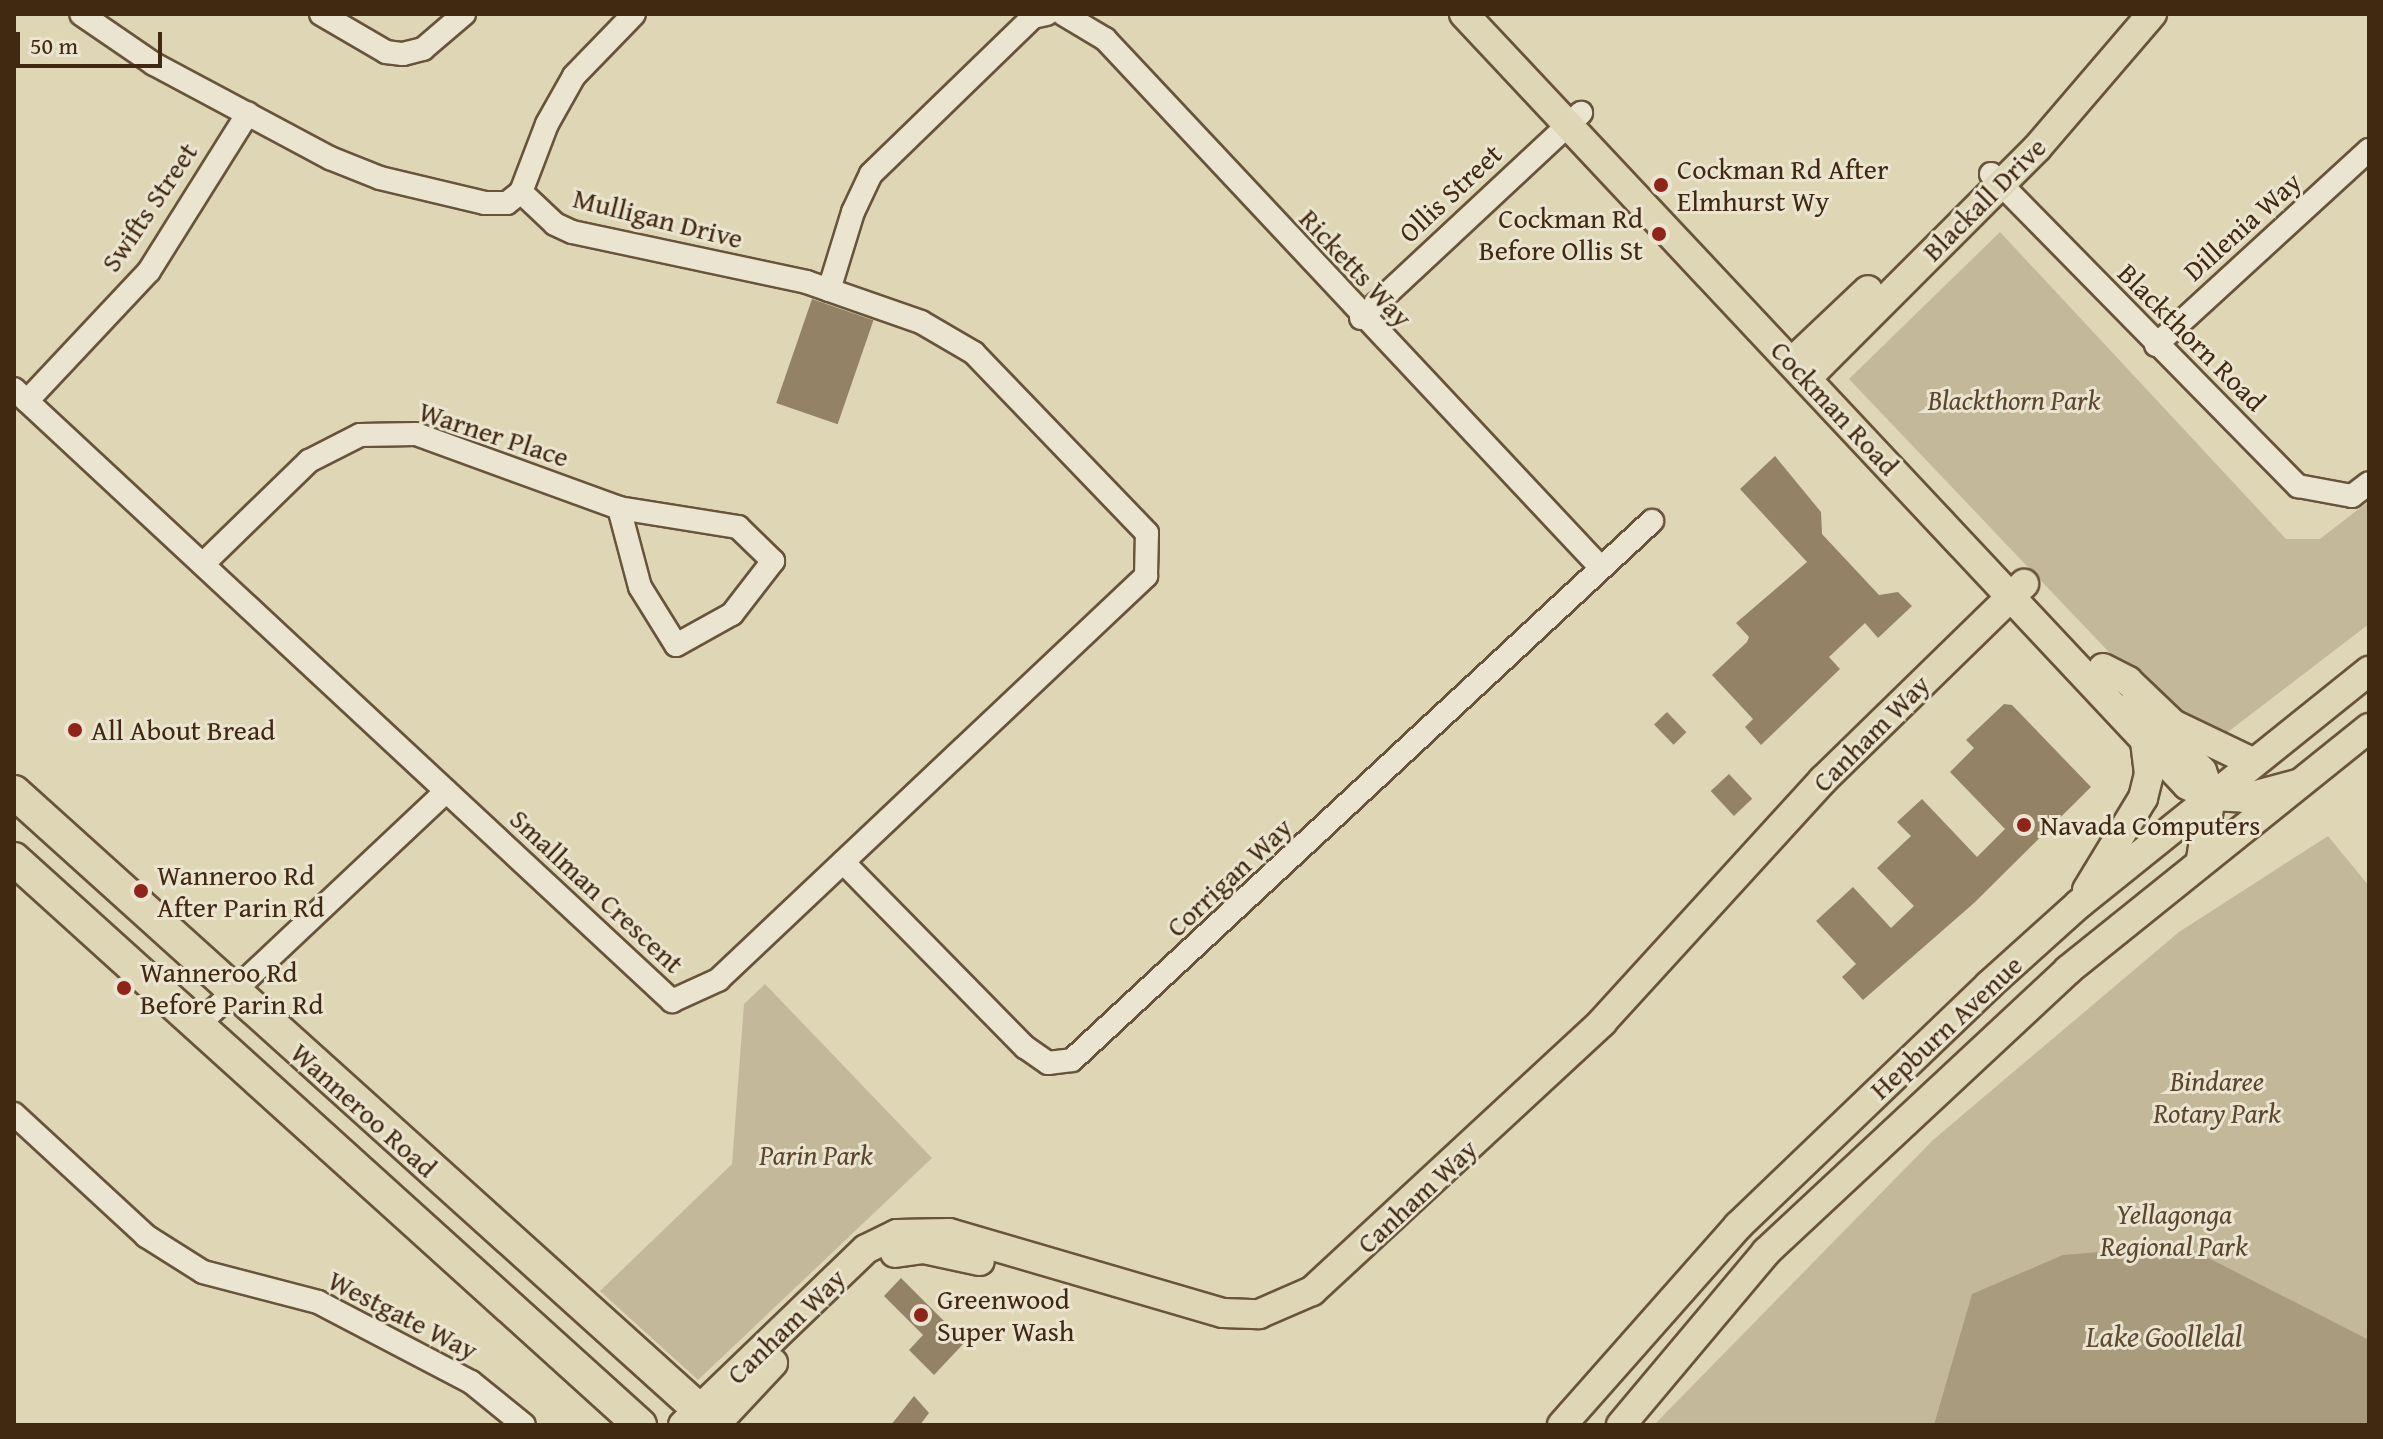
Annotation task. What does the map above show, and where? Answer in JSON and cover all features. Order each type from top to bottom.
[{"type":"highway","name":"Wanneroo Road","points":[[14,792],[706,1422]]},
{"type":"highway","name":"Wanneroo Road","points":[[14,859],[640,1425]]},
{"type":"main road","name":"Cockman Road","points":[[1464,14],[1574,119],[1806,364],[2024,597],[2187,785],[2211,796]]},
{"type":"main road","name":"Cockman Road","points":[[1487,14],[1574,119]]},
{"type":"main road","name":"Blackall Drive","points":[[1996,179],[2127,14]]},
{"type":"main road","name":"Blackall Drive","points":[[1806,364],[1996,179],[2152,14]]},
{"type":"main road","name":"Cockman Road","points":[[2024,597],[2103,668],[2202,771],[2211,796]]},
{"type":"main road","name":"Canham Way","points":[[706,1422],[866,1249],[897,1234],[949,1233],[1223,1313],[1259,1314],[1312,1291],[1602,1022],[1823,780],[2024,597]]},
{"type":"main road","points":[[2103,668],[2128,681],[2173,724],[2252,762]]},
{"type":"main road","name":"Hepburn Avenue","points":[[1562,1425],[1738,1226],[2079,904],[2369,671]]},
{"type":"main road","name":"Hepburn Avenue","points":[[1621,1425],[1766,1252],[2068,970],[2201,859],[2369,728]]},
{"type":"main road","points":[[2079,904],[2143,798],[2149,774],[2145,740]]},
{"type":"main road","points":[[2201,859],[2211,796],[2245,798],[2297,784]]},
{"type":"street","points":[[81,14],[154,64],[330,158],[380,178],[485,203],[507,203],[521,192],[547,124],[574,76],[634,14]]},
{"type":"street","points":[[321,14],[386,52],[403,54],[423,49],[464,14]]},
{"type":"street","points":[[829,290],[853,212],[871,174],[1033,17],[1047,14]]},
{"type":"street","name":"Ricketts Way","points":[[1063,14],[1105,39],[1361,318],[1601,568]]},
{"type":"street","name":"Swifts Street","points":[[21,395],[149,271],[248,113]]},
{"type":"street","name":"Ollis Street","points":[[1361,318],[1574,119]]},
{"type":"street","name":"Dillenia Way","points":[[2156,345],[2369,150]]},
{"type":"street","name":"Blackthorn Road","points":[[1996,179],[2298,486],[2352,496],[2369,483]]},
{"type":"street","name":"Mulligan Drive","points":[[521,192],[555,224],[572,232],[829,290],[921,322],[974,353],[1147,533],[1146,576]]},
{"type":"street","name":"Smallman Crescent","points":[[21,395],[672,1001],[718,980],[1146,576]]},
{"type":"street","name":"Warner Place","points":[[203,564],[309,461],[360,435],[416,434],[619,508],[738,527],[773,561],[732,614],[676,645],[640,587],[619,508]]},
{"type":"street","name":"Corrigan Way","points":[[843,862],[1025,1047],[1048,1063],[1072,1060],[1652,521]]},
{"type":"street","points":[[198,1025],[446,791]]},
{"type":"street","name":"Westgate Way","points":[[14,1114],[146,1236],[203,1272],[318,1302],[471,1382],[524,1425]]},
{"type":"green space","name":"Blackthorn Park","points":[[2000,232],[2286,539],[2320,539],[2369,501],[2369,624],[2203,751],[1849,379]]},
{"type":"green space","name":"Yellagonga Regional Park","points":[[2328,836],[2369,886],[2369,1425],[1654,1425],[1933,1140],[2179,932]]},
{"type":"green space","name":"Parin Park","points":[[765,984],[932,1158],[698,1380],[600,1291],[732,1164],[744,1004]]},
{"type":"water","name":"Lake Goollelal","points":[[2183,1245],[2369,1340],[2369,1425],[1934,1425],[1972,1294],[2063,1255]]},
{"type":"building","points":[[812,299],[873,320],[838,424],[776,403]]},
{"type":"building","points":[[1775,456],[1821,512],[1822,534],[1879,595],[1898,592],[1912,606],[1878,638],[1865,623],[1829,657],[1840,669],[1761,745],[1745,727],[1753,719],[1712,675],[1747,642],[1749,637],[1736,623],[1807,562],[1740,489]]},
{"type":"building","points":[[2004,704],[2012,705],[2091,787],[1974,903],[1863,1000],[1842,977],[1856,964],[1816,921],[1853,887],[1891,928],[1914,906],[1877,868],[1911,836],[1897,822],[1922,799],[1977,857],[2005,829],[1950,772],[1974,748],[1966,740]]},
{"type":"building","points":[[1667,712],[1686,732],[1674,745],[1654,725]]},
{"type":"building","points":[[1729,774],[1752,799],[1734,816],[1711,791]]},
{"type":"building","name":"Greenwood Super Wash","points":[[901,1278],[965,1342],[934,1375],[909,1350],[923,1335],[884,1296]]},
{"type":"building","points":[[914,1396],[929,1413],[920,1425],[891,1425]]},
{"type":"place","name":"Cockman Rd After Elmhurst Wy","points":[[1661,185]]},
{"type":"place","name":"Cockman Rd Before Ollis St","points":[[1659,234]]},
{"type":"place","name":"All About Bread","points":[[75,730]]},
{"type":"place","name":"Navada Computers","points":[[2024,825]]},
{"type":"place","name":"Wanneroo Rd After Parin Rd","points":[[141,891]]},
{"type":"place","name":"Wanneroo Rd Before Parin Rd","points":[[124,988]]},
{"type":"place","name":"Greenwood Super Wash","points":[[921,1315]]},
{"type":"park label","name":"Bindaree Rotary Park","points":[[2217,1097]]}]
